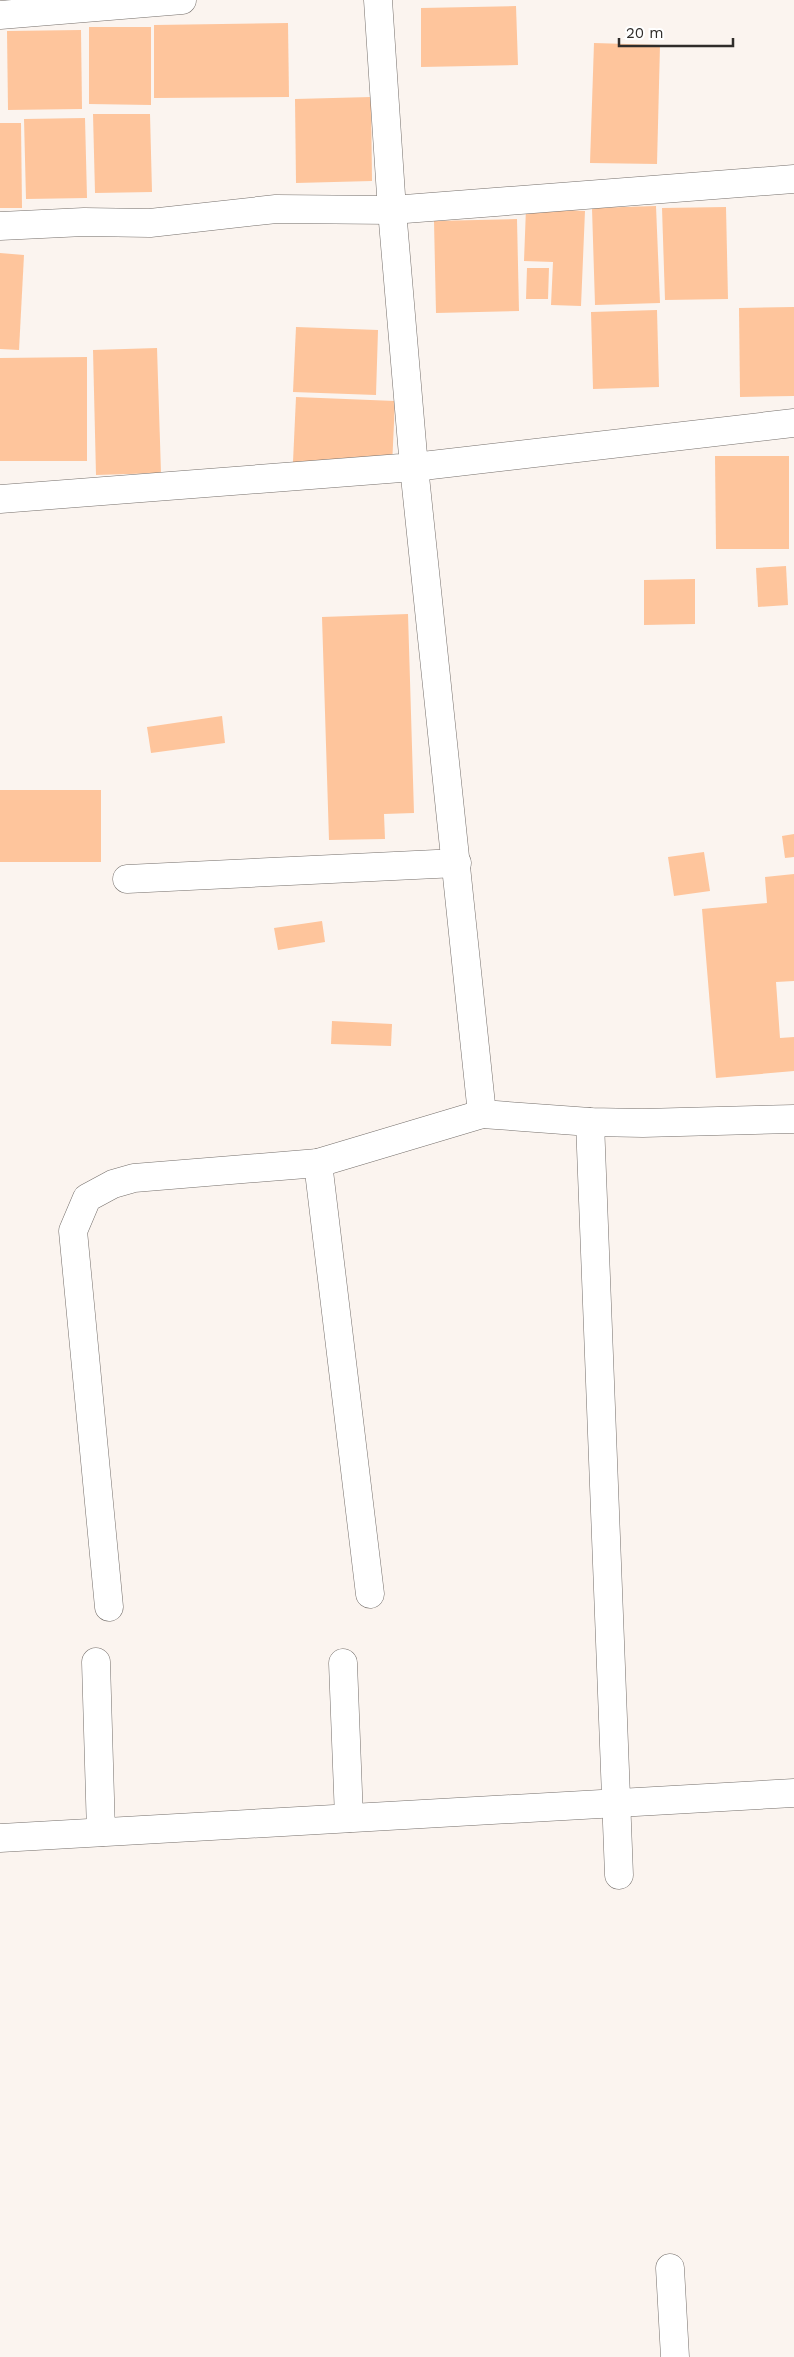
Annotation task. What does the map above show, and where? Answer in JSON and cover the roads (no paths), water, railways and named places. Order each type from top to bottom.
[{"type":"street","points":[[0,16],[182,0]]},
{"type":"street","points":[[378,0],[392,210],[414,467],[482,1114]]},
{"type":"street","points":[[0,226],[84,222],[150,223],[276,209],[392,210],[794,179]]},
{"type":"street","points":[[0,499],[414,467],[794,424]]},
{"type":"street","points":[[126,878],[457,863]]},
{"type":"street","points":[[109,1607],[73,1231],[87,1198],[113,1184],[134,1178],[318,1164],[482,1114],[590,1122],[643,1123],[794,1119]]},
{"type":"street","points":[[590,1122],[618,1875]]},
{"type":"street","points":[[318,1164],[370,1594]]},
{"type":"street","points":[[96,1662],[101,1832]]},
{"type":"street","points":[[343,1663],[349,1818]]},
{"type":"street","points":[[0,1838],[794,1792]]},
{"type":"street","points":[[670,2268],[675,2357]]}]
